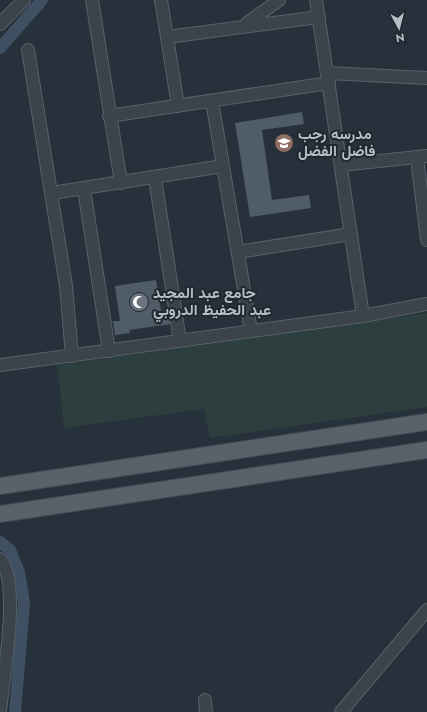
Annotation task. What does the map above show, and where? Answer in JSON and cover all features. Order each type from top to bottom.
[{"type":"main road","points":[[0,486],[427,422]]},
{"type":"main road","points":[[0,514],[427,450]]},
{"type":"street","points":[[0,24],[24,0]]},
{"type":"street","points":[[92,0],[109,116],[121,184]]},
{"type":"street","points":[[161,0],[178,106]]},
{"type":"street","points":[[245,25],[279,0]]},
{"type":"street","points":[[316,0],[364,316]]},
{"type":"street","points":[[167,37],[245,25],[319,17]]},
{"type":"street","points":[[28,50],[66,286],[72,356]]},
{"type":"street","points":[[109,116],[178,106],[328,78],[427,78]]},
{"type":"street","points":[[212,100],[251,331]]},
{"type":"street","points":[[341,165],[422,157],[427,234]]},
{"type":"street","points":[[52,193],[121,184],[223,166]]},
{"type":"street","points":[[155,178],[180,341]]},
{"type":"street","points":[[84,189],[109,351]]},
{"type":"street","points":[[238,252],[351,234]]},
{"type":"street","points":[[0,365],[364,316],[427,304]]},
{"type":"street","points":[[0,559],[4,563],[9,577],[10,594],[8,632],[0,711]]},
{"type":"street","points":[[341,712],[427,610]]},
{"type":"green space","points":[[427,313],[427,407],[210,438],[204,409],[64,428],[57,365]]},
{"type":"building","points":[[302,112],[304,124],[262,130],[272,200],[309,195],[311,208],[250,217],[235,123]]},
{"type":"building","points":[[156,280],[161,311],[169,310],[171,324],[129,330],[130,333],[115,335],[113,321],[120,321],[115,286]]},
{"type":"waterway","points":[[0,48],[42,0]]},
{"type":"waterway","points":[[0,542],[10,550],[19,572],[24,603],[15,712]]},
{"type":"place","name":"مدرسه رجب فاضل الفضل","points":[[284,143]]},
{"type":"place","name":"جامع عبد المجيد عبد الحفيظ الدروبي","points":[[139,302]]}]
